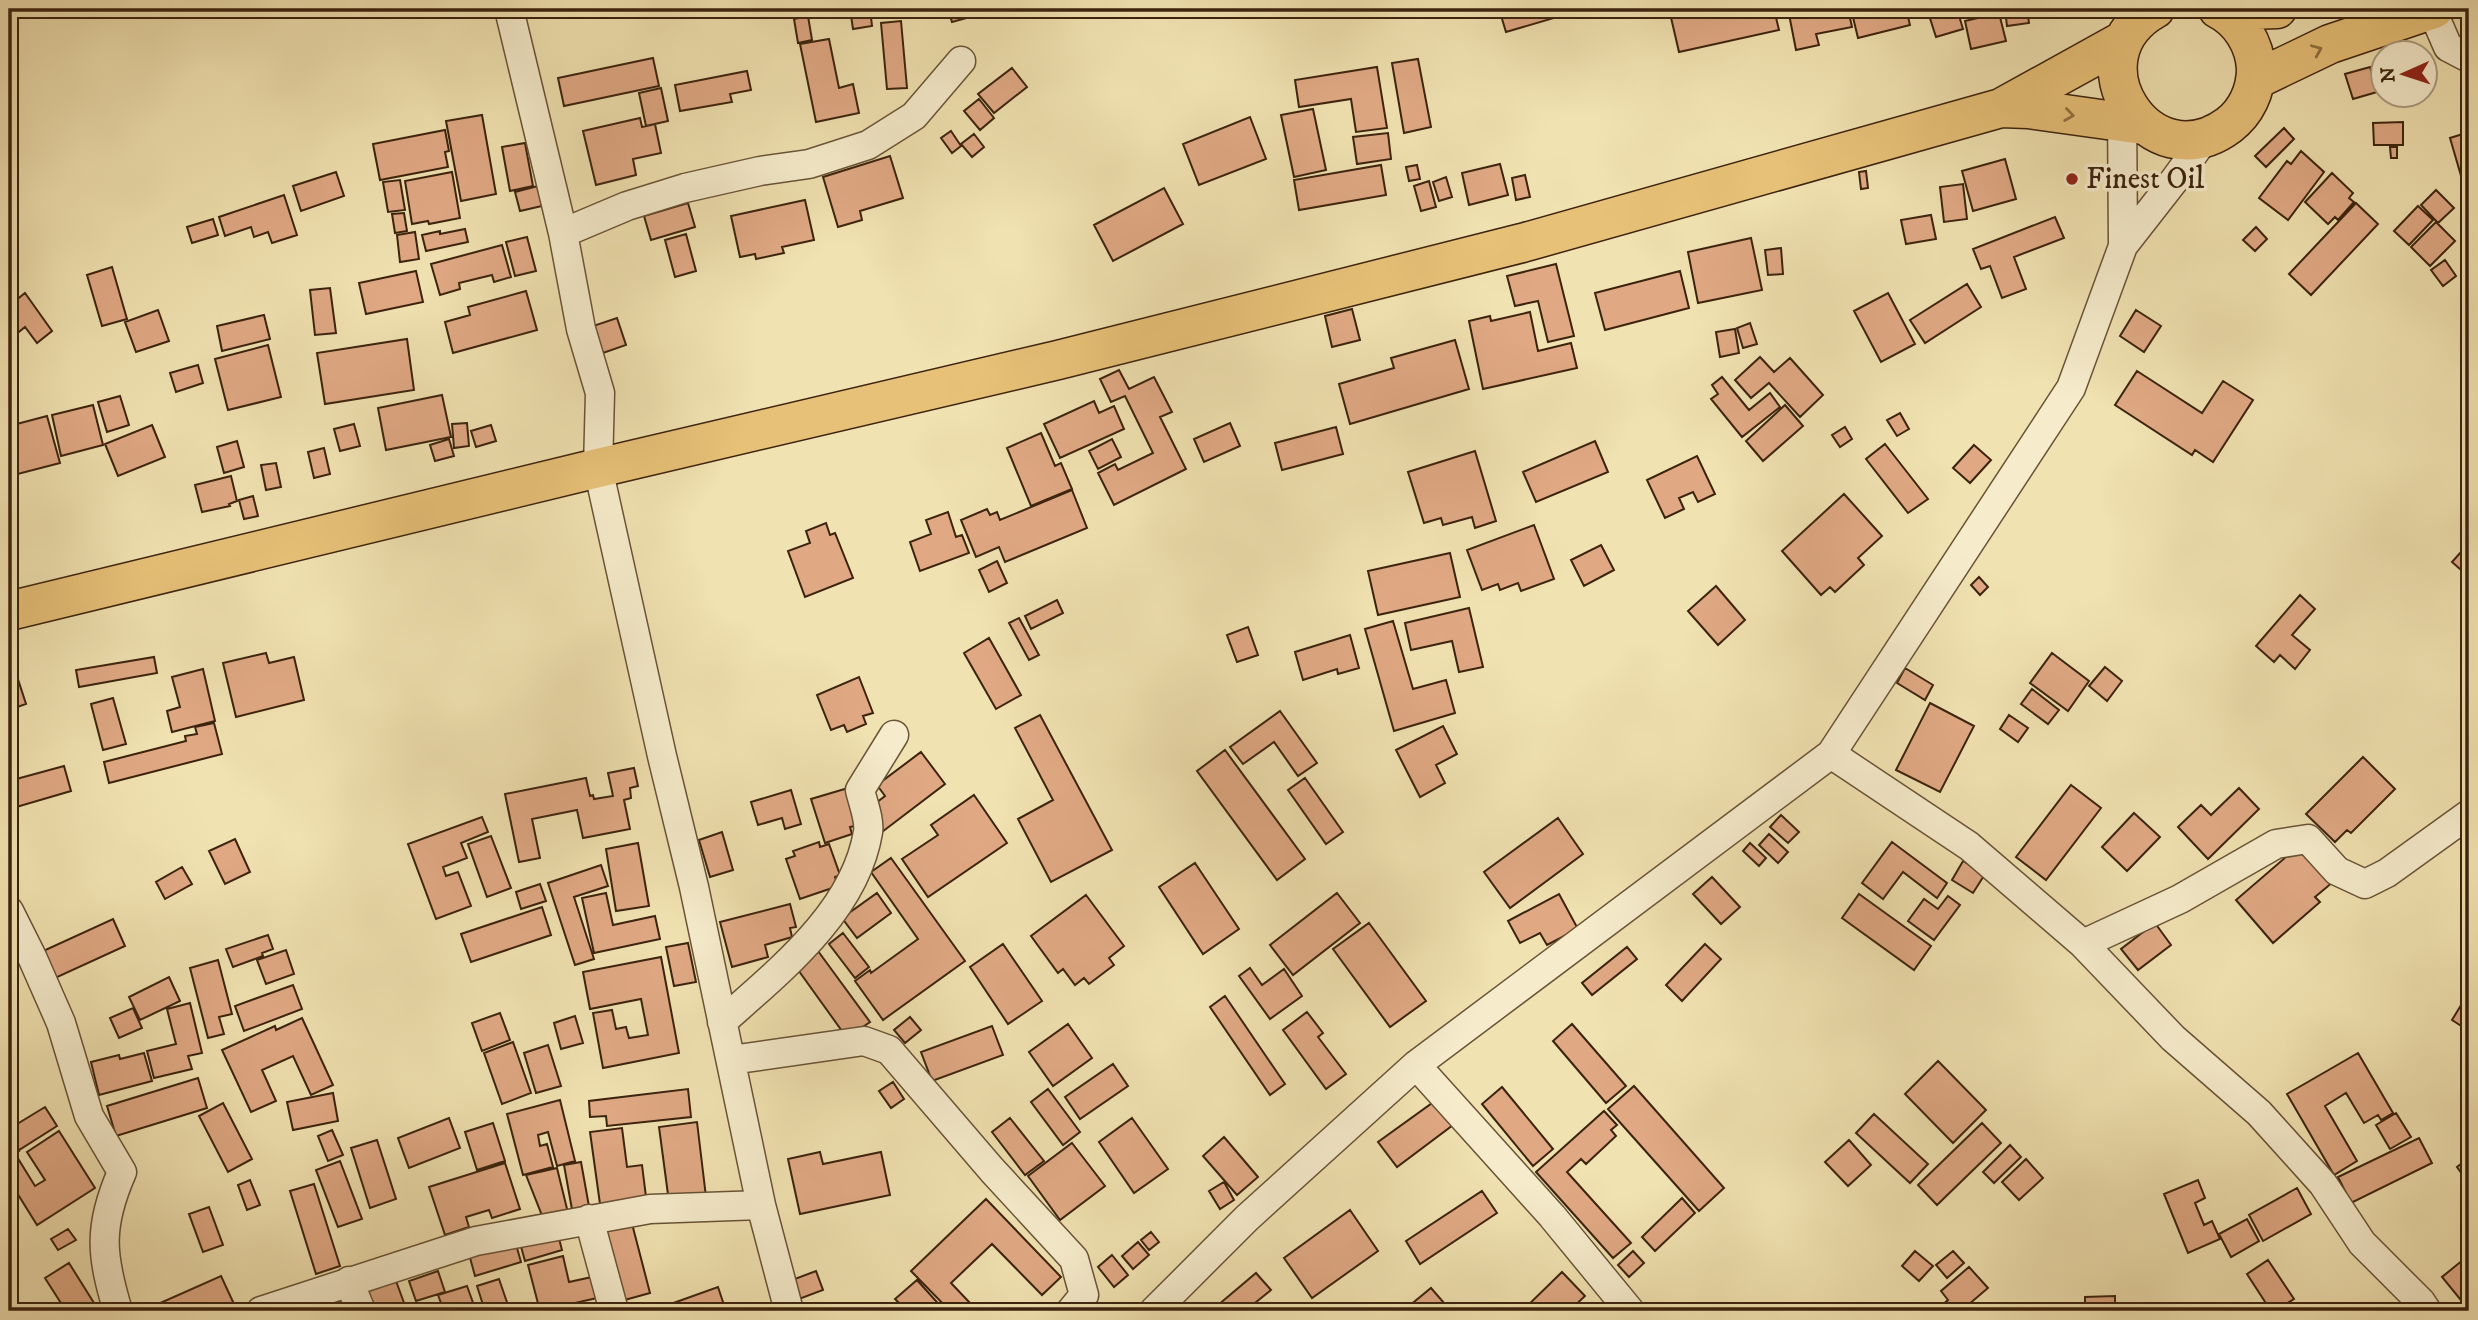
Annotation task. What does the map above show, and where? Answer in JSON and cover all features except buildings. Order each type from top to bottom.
[{"type":"highway","points":[[2129,114],[2118,61],[2124,40],[2139,20],[2155,9]]},
{"type":"highway","points":[[2220,10],[2277,9]]},
{"type":"highway","points":[[2255,80],[2330,44],[2433,9]]},
{"type":"highway","points":[[2001,108],[2129,114],[2157,133],[2172,139],[2204,138],[2220,132],[2244,110],[2251,95],[2256,67],[2252,46],[2239,26],[2220,10]]},
{"type":"highway","points":[[9,611],[1058,360],[1495,249],[2001,108],[2124,40]]},
{"type":"street","points":[[509,9],[563,233],[581,329],[600,393],[598,468],[694,887],[761,1205],[789,1311]]},
{"type":"street","points":[[2433,9],[2448,47],[2469,58]]},
{"type":"street","points":[[563,233],[627,206],[685,188],[760,171],[809,164],[868,145],[914,116],[961,61]]},
{"type":"street","points":[[2123,246],[2129,114]]},
{"type":"street","points":[[1154,1311],[1247,1217],[1416,1065],[1831,754],[2071,387],[2123,246],[2204,138]]},
{"type":"street","points":[[722,1022],[805,946],[856,873],[868,830],[860,790],[894,735]]},
{"type":"street","points":[[1831,754],[1969,846],[2083,944],[2173,1038],[2259,1113],[2323,1184],[2362,1242],[2427,1311]]},
{"type":"street","points":[[2083,944],[2180,899],[2276,844],[2308,839],[2337,871],[2365,884],[2387,873],[2469,814]]},
{"type":"street","points":[[9,911],[61,1023],[89,1116],[122,1172],[109,1201],[103,1247],[107,1277],[118,1311]]},
{"type":"street","points":[[730,1058],[731,1060],[864,1041],[889,1050],[992,1170],[1074,1259],[1084,1295],[1071,1311]]},
{"type":"street","points":[[1416,1065],[1552,1216],[1630,1311]]},
{"type":"street","points":[[261,1311],[476,1241],[650,1209],[761,1205]]},
{"type":"street","points":[[589,1219],[614,1311]]},
{"type":"street","points":[[349,1281],[361,1311]]},
{"type":"place","name":"Finest Oil","points":[[2072,179]]}]
